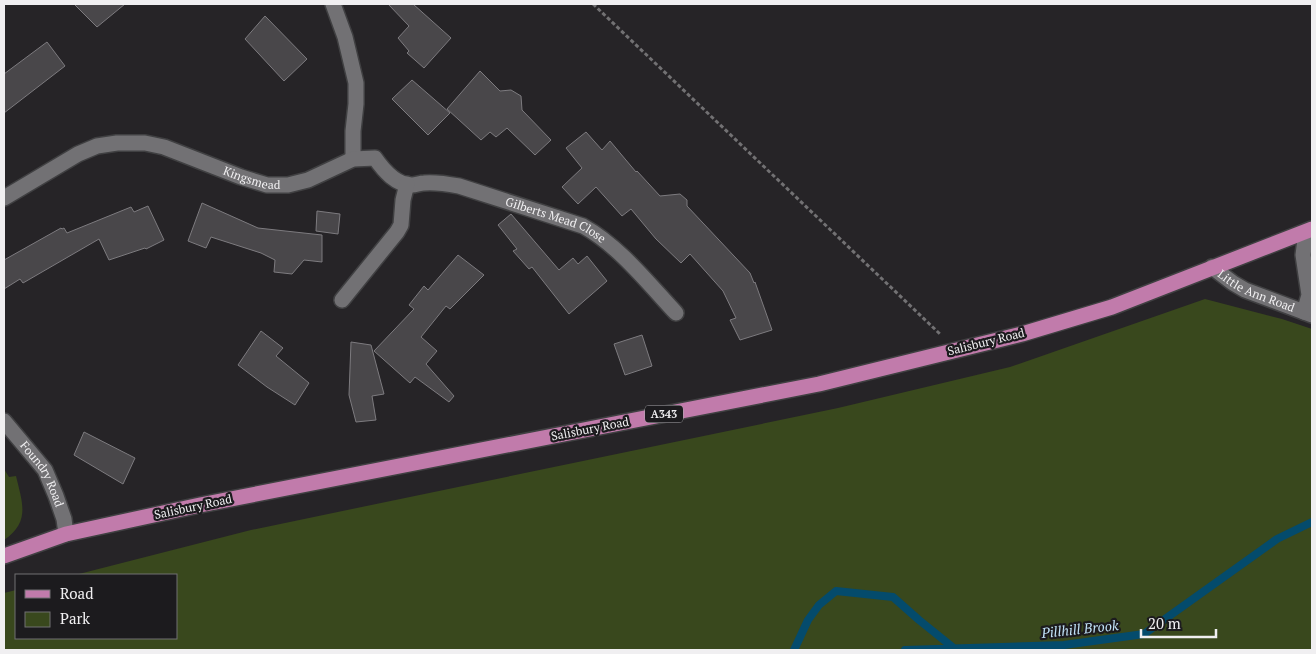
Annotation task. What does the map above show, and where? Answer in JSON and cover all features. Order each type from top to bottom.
[{"type":"main road","name":"Salisbury Road","points":[[4,556],[66,534],[818,384],[1022,334],[1112,307],[1309,231]]},
{"type":"street","points":[[333,4],[345,37],[356,83],[353,159],[375,158],[391,176],[407,184],[403,200],[401,225],[342,300]]},
{"type":"street","name":"Kingsmead","points":[[4,198],[78,154],[97,146],[117,143],[145,143],[164,147],[267,185],[288,186],[308,180],[353,159]]},
{"type":"street","name":"Gilberts Mead Close","points":[[407,184],[439,183],[460,186],[583,226],[596,232],[613,247],[676,313]]},
{"type":"street","name":"Little Ann Road","points":[[1212,267],[1233,284],[1245,290],[1308,313],[1309,295],[1303,255],[1309,231]]},
{"type":"street","name":"Foundry Road","points":[[4,421],[44,470],[64,519],[66,534]]},
{"type":"path","points":[[593,4],[956,349]]},
{"type":"green space","points":[[1205,299],[1282,319],[1312,329],[1312,650],[4,650],[4,593],[15,590],[15,639],[178,639],[178,574],[79,574],[251,530],[838,408],[1010,367]]},
{"type":"green space","points":[[4,469],[9,477],[16,476],[22,511],[18,526],[4,540]]},
{"type":"building","points":[[74,4],[125,4],[97,27]]},
{"type":"building","points":[[388,4],[413,4],[451,38],[424,68],[407,53],[409,51],[398,38],[409,26]]},
{"type":"building","points":[[265,16],[307,59],[284,81],[245,39]]},
{"type":"building","points":[[47,42],[65,66],[4,113],[4,74]]},
{"type":"building","points":[[480,71],[500,91],[511,90],[521,96],[522,110],[551,140],[535,155],[507,128],[496,137],[490,132],[481,140],[447,109]]},
{"type":"building","points":[[412,80],[450,113],[428,135],[392,99]]},
{"type":"building","points":[[586,132],[602,150],[610,141],[636,172],[660,196],[680,194],[687,200],[687,206],[750,273],[772,330],[740,340],[730,320],[736,318],[723,291],[690,254],[681,263],[656,239],[631,209],[622,216],[596,187],[578,204],[562,187],[582,168],[566,148]]},
{"type":"building","points":[[202,203],[258,228],[322,235],[322,262],[304,260],[292,274],[274,272],[275,260],[261,253],[211,237],[206,248],[188,241]]},
{"type":"building","points":[[148,206],[164,240],[146,249],[109,260],[99,239],[23,283],[20,279],[4,289],[4,260],[61,228],[64,228],[67,233],[131,207],[134,212]]},
{"type":"building","points":[[317,211],[340,214],[338,234],[316,231]]},
{"type":"building","points":[[511,214],[559,270],[573,258],[578,264],[587,256],[607,281],[569,314],[532,267],[529,269],[513,251],[517,249],[498,225]]},
{"type":"building","points":[[458,255],[484,275],[450,309],[446,306],[421,337],[437,351],[426,364],[454,396],[449,402],[415,377],[410,383],[374,351],[414,309],[409,305],[424,286],[428,290]]},
{"type":"building","points":[[261,331],[283,348],[276,356],[309,383],[295,405],[238,365]]},
{"type":"building","points":[[642,335],[652,366],[625,375],[614,344]]},
{"type":"building","points":[[351,342],[371,345],[384,394],[372,396],[376,420],[356,422],[349,395]]},
{"type":"building","points":[[84,432],[135,458],[123,484],[74,455]]},
{"type":"waterway","name":"Pillhill Brook","points":[[905,650],[1064,645],[1144,634],[1277,539],[1312,522]]},
{"type":"waterway","points":[[794,650],[808,620],[819,605],[836,591],[893,597],[955,649]]}]
